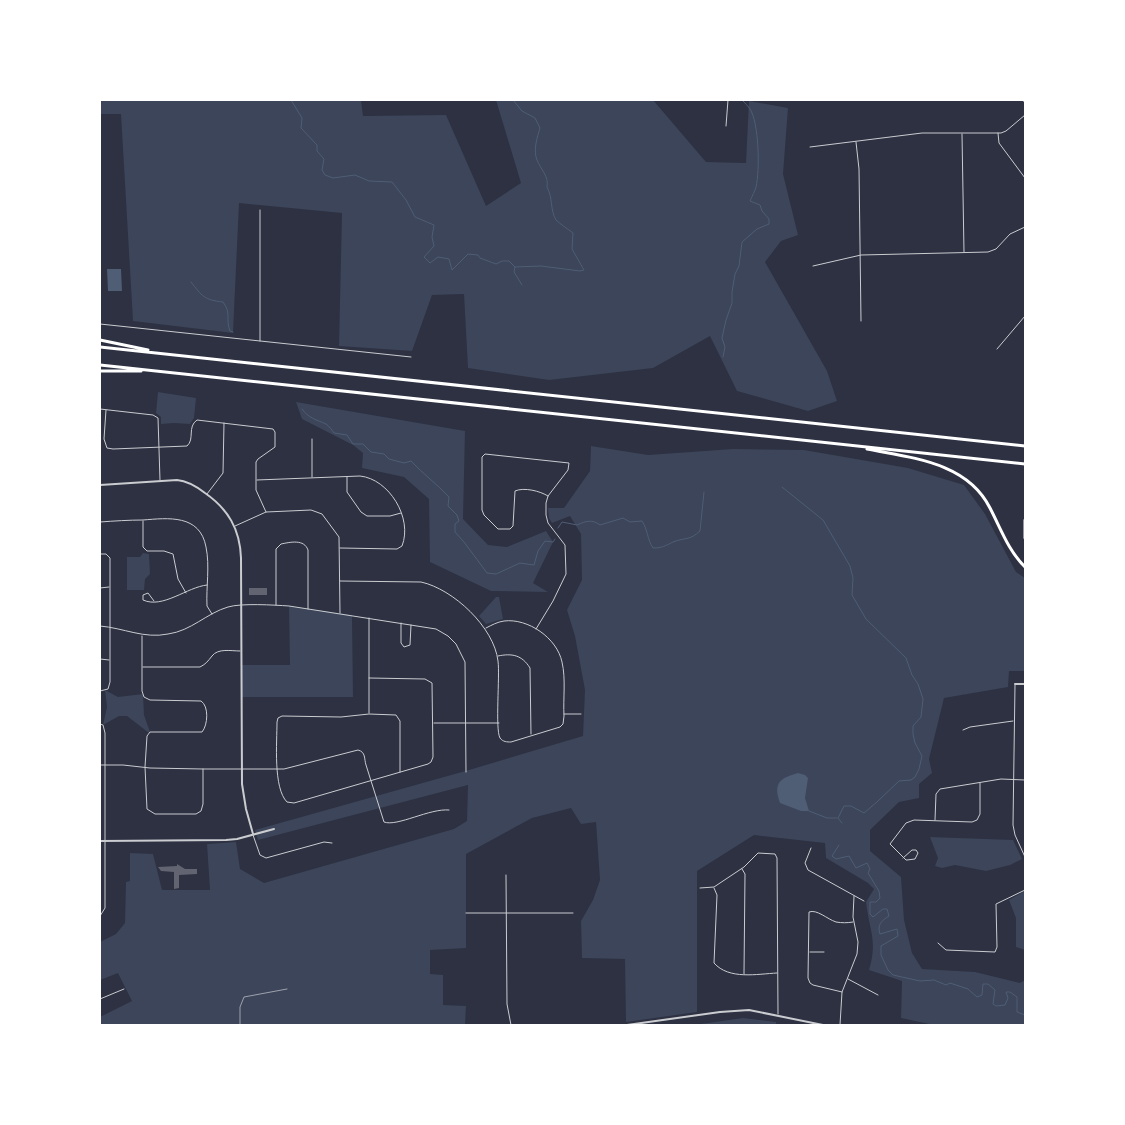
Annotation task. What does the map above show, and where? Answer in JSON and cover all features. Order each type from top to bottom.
[{"type":"highway","points":[[100,340],[165,354]]},
{"type":"highway","points":[[100,347],[1025,446]]},
{"type":"highway","points":[[100,365],[1025,464]]},
{"type":"highway","points":[[100,371],[156,371]]},
{"type":"highway","points":[[844,445],[929,462],[948,468],[962,476],[973,484],[986,499],[1011,550],[1025,567]]},
{"type":"highway","points":[[1025,520],[1025,538]]},
{"type":"street","points":[[726,126],[728,100]]},
{"type":"street","points":[[810,147],[922,133],[998,133],[1006,131],[1025,115]]},
{"type":"street","points":[[962,133],[964,253]]},
{"type":"street","points":[[998,133],[999,142],[1025,178]]},
{"type":"street","points":[[856,142],[859,169],[861,321]]},
{"type":"street","points":[[260,210],[260,341]]},
{"type":"street","points":[[813,266],[861,256],[988,252],[996,249],[1010,234],[1025,227]]},
{"type":"street","points":[[997,349],[1025,316]]},
{"type":"street","points":[[100,324],[410,357]]},
{"type":"street","points":[[100,409],[156,416],[159,422],[160,481]]},
{"type":"street","points":[[106,410],[104,439],[107,448],[188,446],[191,440],[191,426],[196,420],[273,429],[275,432],[275,447],[258,458],[256,462],[257,492],[266,512]]},
{"type":"street","points":[[207,494],[223,473],[224,422]]},
{"type":"street","points":[[312,440],[312,478]]},
{"type":"street","points":[[536,629],[553,601],[566,574],[566,545],[548,524],[546,503],[548,496],[568,470],[569,463],[485,454],[482,457],[482,510],[484,515],[498,529],[510,529],[514,526],[515,491],[519,489],[529,490],[544,493],[548,496]]},
{"type":"street","points":[[256,480],[347,476],[367,477],[379,482],[402,513],[404,541],[401,547],[340,548]]},
{"type":"street","points":[[347,476],[347,492],[361,512],[367,516],[390,516],[402,513]]},
{"type":"street","points":[[100,486],[160,481],[186,481],[207,494],[222,507],[235,526],[241,551],[241,770],[243,798],[253,834],[260,855],[266,858],[324,842],[332,843]]},
{"type":"street","points":[[235,526],[266,512],[308,510],[317,511],[322,514],[340,537],[340,614]]},
{"type":"street","points":[[100,522],[173,518],[185,521],[195,527],[202,536],[206,547],[207,606],[212,615]]},
{"type":"street","points":[[143,520],[143,547],[147,551],[164,551],[173,554],[178,579],[186,593]]},
{"type":"street","points":[[276,605],[276,548],[281,544],[301,542],[306,545],[308,550],[308,609]]},
{"type":"street","points":[[100,554],[106,554],[110,558],[109,687],[105,690],[100,690]]},
{"type":"street","points":[[340,581],[417,581],[428,584],[466,608],[486,628],[498,656],[499,723],[500,736],[504,742],[511,742],[560,727],[563,724],[564,714],[563,666],[561,658],[552,642],[536,629],[524,623],[499,622],[486,628]]},
{"type":"street","points":[[154,601],[148,593],[143,595],[144,601],[154,601],[166,600],[186,593],[195,587],[207,586]]},
{"type":"street","points":[[100,588],[109,587]]},
{"type":"street","points":[[100,626],[142,635],[161,635],[174,633],[192,626],[226,607],[276,605],[411,624],[440,630],[459,647],[466,667],[466,772]]},
{"type":"street","points":[[369,618],[369,714]]},
{"type":"street","points":[[401,623],[401,643],[404,647],[410,644],[411,624]]},
{"type":"street","points":[[142,635],[142,691],[145,698],[198,700],[203,702],[206,708],[205,728],[202,732],[149,733],[146,739],[146,807],[151,813],[155,814],[196,814],[201,811],[203,804],[203,769]]},
{"type":"street","points":[[142,667],[200,667],[206,664],[212,655],[218,652],[241,651]]},
{"type":"street","points":[[498,656],[508,654],[516,656],[524,660],[530,668],[531,735]]},
{"type":"street","points":[[100,659],[110,660]]},
{"type":"street","points":[[369,678],[429,680],[432,686],[432,761],[428,764],[370,781],[289,803],[283,799],[277,770],[276,722],[280,717],[341,717],[392,714],[399,718],[400,772]]},
{"type":"street","points":[[1025,684],[1014,684],[1013,780],[1013,830],[1025,857]]},
{"type":"street","points":[[564,714],[581,714]]},
{"type":"street","points":[[963,730],[970,727],[1014,721]]},
{"type":"street","points":[[433,723],[499,723]]},
{"type":"street","points":[[100,724],[103,725],[105,730],[105,908],[100,916]]},
{"type":"street","points":[[100,765],[277,770],[358,750],[364,754],[382,820],[386,823],[438,810],[449,810]]},
{"type":"street","points":[[935,820],[936,794],[938,790],[1001,779],[1025,780]]},
{"type":"street","points":[[903,858],[912,850],[916,850],[918,853],[917,857],[910,861],[903,858],[890,844],[906,823],[914,820],[972,822],[977,820],[980,814],[980,783]]},
{"type":"street","points":[[100,841],[226,840],[274,828]]},
{"type":"street","points":[[810,848],[806,863],[808,870],[864,901]]},
{"type":"street","points":[[700,888],[714,887],[742,869],[758,853],[775,854],[777,858],[778,1015]]},
{"type":"street","points":[[742,869],[745,874],[744,974]]},
{"type":"street","points":[[100,874],[105,873]]},
{"type":"street","points":[[506,875],[507,1004],[511,1025]]},
{"type":"street","points":[[714,887],[717,894],[714,963],[716,966],[732,974],[777,973]]},
{"type":"street","points":[[938,943],[946,950],[995,952],[997,947],[996,904],[1025,890]]},
{"type":"street","points":[[840,1025],[842,992],[858,954],[858,942],[853,922],[854,896]]},
{"type":"street","points":[[842,992],[810,983],[808,978],[808,916],[811,910],[835,922],[853,922]]},
{"type":"street","points":[[466,913],[573,913]]},
{"type":"street","points":[[809,952],[824,952]]},
{"type":"street","points":[[848,979],[878,995]]},
{"type":"street","points":[[100,999],[124,989]]},
{"type":"street","points":[[627,1025],[749,1010],[823,1025]]},
{"type":"path","points":[[240,1025],[240,1007],[244,997],[287,989]]},
{"type":"shaded area","points":[[100,100],[361,100],[363,116],[446,115],[486,206],[521,183],[496,100],[653,100],[706,162],[746,163],[749,101],[788,108],[783,174],[798,235],[781,241],[765,262],[827,371],[837,401],[808,411],[737,391],[710,336],[653,368],[549,380],[468,368],[464,294],[432,295],[412,351],[339,346],[342,213],[239,203],[233,333],[133,321],[121,114],[100,114]]},
{"type":"shaded area","points":[[107,269],[121,269],[122,291],[108,291]]},
{"type":"shaded area","points":[[158,392],[196,398],[194,418],[190,424],[161,424],[161,417],[156,413]]},
{"type":"shaded area","points":[[296,402],[465,431],[463,519],[488,545],[507,547],[546,531],[553,542],[533,583],[548,592],[491,591],[430,562],[429,499],[404,477],[362,468],[363,453],[353,445],[302,419]]},
{"type":"shaded area","points":[[591,446],[648,455],[733,449],[804,450],[908,468],[964,485],[985,514],[1016,572],[1025,578],[1025,671],[1009,671],[1008,687],[944,698],[929,759],[932,773],[919,784],[919,798],[899,802],[870,830],[870,851],[901,877],[904,920],[912,953],[922,969],[975,972],[1020,983],[1025,980],[1025,1025],[934,1025],[901,1018],[902,981],[869,970],[872,960],[873,943],[866,902],[874,889],[868,883],[826,858],[825,843],[754,835],[697,871],[697,1012],[626,1022],[625,959],[582,958],[581,921],[593,900],[600,880],[596,822],[581,824],[571,808],[532,818],[466,854],[466,948],[430,950],[430,974],[443,975],[443,1005],[466,1006],[465,1025],[100,1025],[100,1017],[132,1001],[118,973],[100,980],[100,942],[116,934],[125,923],[126,882],[130,881],[130,853],[153,854],[162,890],[210,890],[207,844],[236,842],[240,869],[264,883],[454,829],[467,821],[468,785],[258,840],[255,830],[583,736],[585,690],[575,636],[567,610],[582,580],[581,534],[570,516],[552,523],[549,518],[548,508],[564,508],[590,471]]},
{"type":"shaded area","points":[[143,553],[149,554],[150,574],[145,579],[144,590],[127,590],[127,557],[140,557]]},
{"type":"shaded area","points":[[496,597],[499,597],[503,619],[486,624],[479,616]]},
{"type":"shaded area","points":[[289,606],[352,615],[353,697],[241,697],[241,665],[290,665]]},
{"type":"shaded area","points":[[105,690],[118,697],[143,694],[144,715],[150,732],[127,716],[119,716],[103,725],[107,707]]},
{"type":"shaded area","points":[[798,773],[808,778],[805,798],[809,811],[801,811],[780,803],[777,791],[779,783],[786,777]]},
{"type":"shaded area","points":[[930,837],[1013,840],[1022,859],[1010,865],[986,871],[955,865],[942,868],[935,866],[938,858]]},
{"type":"shaded area","points":[[1025,891],[1025,950],[1016,947],[1016,918],[1009,900]]},
{"type":"shaded area","points":[[743,1018],[776,1022],[776,1025],[694,1025]]},
{"type":"building","points":[[249,588],[267,588],[267,595],[249,595]]},
{"type":"building","points":[[177,864],[185,869],[197,869],[197,874],[179,875],[179,888],[174,889],[174,872],[161,871],[158,867],[177,866]]},
{"type":"waterway","points":[[291,100],[302,118],[301,128],[317,145],[317,151],[324,159],[322,170],[325,175],[333,178],[355,175],[369,181],[392,182],[406,200],[415,217],[434,225],[432,237],[434,246],[424,257],[430,263],[438,257],[449,259],[452,270],[468,254],[478,255],[480,258],[496,264],[502,261],[509,261],[515,267],[514,272],[522,285]]},
{"type":"waterway","points":[[513,100],[522,111],[535,118],[540,128],[535,152],[547,180],[554,216],[558,222],[573,233],[572,249],[584,270],[541,266],[515,267]]},
{"type":"waterway","points":[[723,357],[725,347],[722,338],[732,303],[732,292],[735,274],[739,266],[742,242],[757,229],[769,224],[769,219],[762,211],[760,205],[750,201],[756,189],[758,147],[753,116],[742,100]]},
{"type":"waterway","points":[[191,282],[204,296],[223,302],[228,313],[230,331],[233,332]]},
{"type":"waterway","points":[[302,409],[310,417],[327,425],[334,433],[347,435],[353,444],[363,444],[371,452],[384,454],[389,459],[404,463],[411,461],[449,497],[448,506],[457,515],[459,521],[455,524],[455,532],[487,573],[496,574],[520,563],[534,565],[538,551],[545,541],[553,542],[555,539]]},
{"type":"waterway","points":[[782,487],[823,520],[850,566],[853,578],[852,595],[866,619],[906,658],[923,699],[921,717],[913,726],[915,743],[922,756],[915,777],[911,780],[899,781],[864,813],[851,806],[844,806],[838,818],[842,823]]},
{"type":"waterway","points":[[558,528],[562,522],[577,525],[592,521],[600,525],[623,518],[630,522],[642,521],[653,548],[661,547],[690,538],[700,531],[704,492]]},
{"type":"waterway","points":[[809,811],[827,818],[837,818]]},
{"type":"waterway","points":[[839,845],[832,856],[836,859],[849,856],[856,868],[867,863],[870,869],[868,873],[879,891],[880,898],[876,902],[870,902],[870,914],[873,917],[883,909],[887,909],[889,916],[880,924],[880,934],[897,929],[898,936],[881,946],[881,955],[888,970],[893,975],[920,981],[934,980],[946,985],[950,983],[968,989],[977,997],[982,995],[983,984],[988,984],[995,990],[993,1004],[996,1006],[1005,1005],[1008,998],[1006,992],[1010,992],[1017,997],[1017,1012],[1025,1015]]}]
